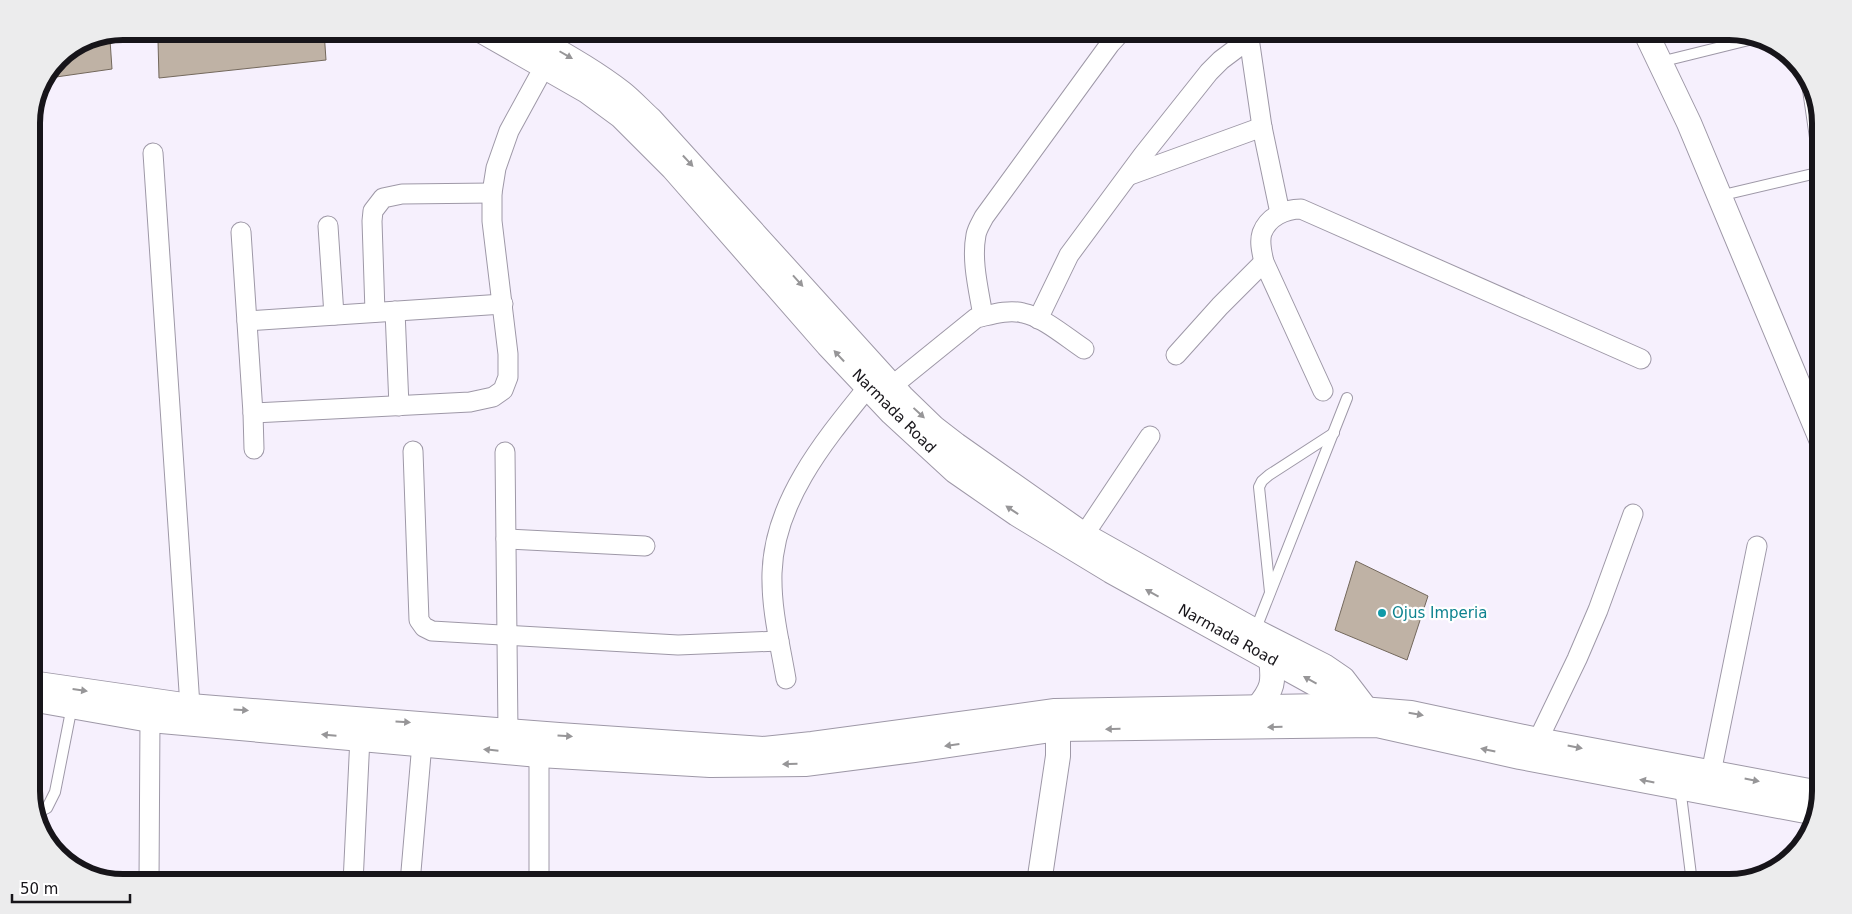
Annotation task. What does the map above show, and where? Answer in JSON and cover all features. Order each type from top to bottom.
[{"type":"street","name":"Narmada Road","points":[[498,40],[586,92],[621,116],[667,161],[828,345],[892,413],[955,471],[1017,514],[1112,571],[1321,687],[1361,717]]},
{"type":"street","points":[[539,40],[580,63],[623,94],[650,120],[892,386],[934,428],[1084,535],[1255,631],[1330,670],[1343,679],[1361,717]]},
{"type":"street","points":[[984,316],[976,276],[976,234],[984,217],[1114,40]]},
{"type":"street","points":[[1038,319],[1069,255],[1128,175],[1209,72],[1244,40]]},
{"type":"street","points":[[1250,40],[1262,127],[1280,213]]},
{"type":"street","points":[[1649,40],[1688,123],[1812,418]]},
{"type":"street","points":[[253,413],[470,402],[493,397],[503,390],[508,377],[508,354],[492,220],[492,193],[496,168],[509,131],[544,67]]},
{"type":"street","points":[[1128,175],[1262,127]]},
{"type":"street","points":[[153,153],[190,706]]},
{"type":"street","points":[[375,312],[372,221],[377,204],[383,198],[402,194],[492,193]]},
{"type":"street","points":[[1323,391],[1264,262],[1261,245],[1262,234],[1268,223],[1280,213],[1292,209],[1301,209],[1641,359]]},
{"type":"street","points":[[328,226],[334,315]]},
{"type":"street","points":[[241,232],[254,449]]},
{"type":"street","points":[[1176,355],[1220,306],[1264,262]]},
{"type":"street","points":[[247,321],[503,304]]},
{"type":"street","points":[[395,311],[399,406]]},
{"type":"street","points":[[892,386],[976,318],[984,316],[1010,312],[1023,313],[1038,319],[1084,349]]},
{"type":"street","points":[[786,679],[774,612],[772,574],[774,551],[782,520],[799,483],[824,440],[868,387]]},
{"type":"street","points":[[1084,535],[1150,436]]},
{"type":"street","points":[[413,451],[419,620],[424,628],[432,631],[678,644],[779,641]]},
{"type":"street","points":[[506,452],[508,731]]},
{"type":"street","points":[[1538,740],[1598,610],[1633,514]]},
{"type":"street","points":[[506,539],[645,546]]},
{"type":"street","points":[[1711,773],[1757,546]]},
{"type":"street","points":[[1258,707],[1268,695],[1272,684],[1271,659]]},
{"type":"street","points":[[40,684],[190,706],[764,749],[1056,720],[1258,707],[1324,706],[1520,757],[1809,812]]},
{"type":"street","points":[[40,701],[150,720],[540,755],[710,766],[805,764],[914,750],[1056,720],[1361,717],[1411,713],[1538,740],[1812,792]]},
{"type":"street","points":[[149,874],[150,720]]},
{"type":"street","points":[[1040,874],[1058,756],[1056,720]]},
{"type":"street","points":[[508,731],[540,755]]},
{"type":"street","points":[[354,874],[360,738]]},
{"type":"street","points":[[411,874],[422,743]]},
{"type":"street","points":[[539,874],[540,755]]},
{"type":"lane","points":[[1660,62],[1742,42]]},
{"type":"lane","points":[[1718,196],[1812,174]]},
{"type":"lane","points":[[1255,631],[1348,398]]},
{"type":"lane","points":[[1270,593],[1259,487],[1262,481],[1269,475],[1334,433]]},
{"type":"lane","points":[[43,810],[46,808],[55,792],[72,706]]},
{"type":"lane","points":[[1680,786],[1691,874]]},
{"type":"building","points":[[325,40],[326,60],[159,78],[158,41]]},
{"type":"building","points":[[110,42],[112,69],[54,77],[64,64],[77,54],[91,46]]},
{"type":"building","name":"Ojus Imperia","points":[[1356,561],[1428,596],[1407,660],[1335,630]]},
{"type":"place","name":"Ojus Imperia","points":[[1382,613]]}]
